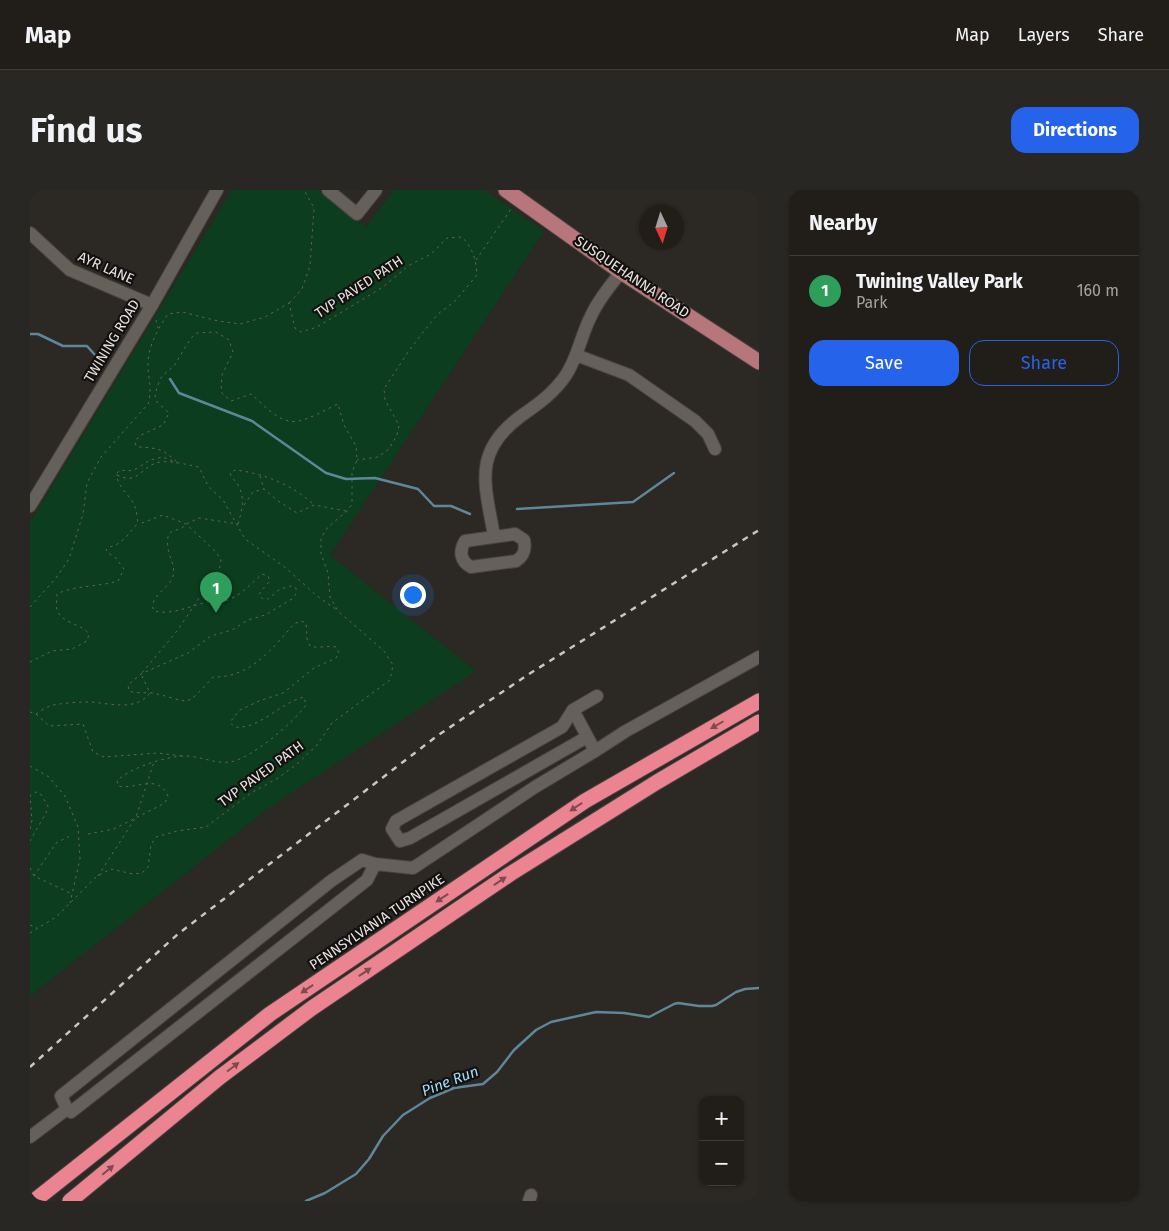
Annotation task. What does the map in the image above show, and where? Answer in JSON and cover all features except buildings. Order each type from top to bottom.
[{"type":"highway","name":"PENNSYLVANIA TURNPIKE","points":[[34,1201],[270,1014],[585,801],[759,701]]},
{"type":"highway","points":[[70,1201],[220,1077],[312,1008],[510,874],[657,782],[759,722]]},
{"type":"main road","name":"SUSQUEHANNA ROAD","points":[[512,194],[621,272],[759,362]]},
{"type":"street","name":"TWINING ROAD","points":[[30,506],[152,305],[217,190]]},
{"type":"street","points":[[328,190],[357,214],[376,190]]},
{"type":"street","name":"AYR LANE","points":[[30,234],[70,270],[152,305]]},
{"type":"street","points":[[494,536],[485,480],[486,463],[489,454],[497,440],[513,422],[547,398],[560,384],[572,365],[591,314],[599,300],[621,272]]},
{"type":"street","points":[[576,355],[629,375],[695,421],[708,434],[715,449]]},
{"type":"street","points":[[515,534],[521,537],[524,540],[525,546],[522,557],[516,561],[477,567],[471,567],[466,564],[461,552],[465,541],[494,536],[515,534]]},
{"type":"street","points":[[375,864],[367,880],[71,1112],[67,1109],[61,1096],[209,977],[362,860],[375,864],[413,868],[535,787],[626,731],[759,657]]},
{"type":"street","points":[[588,736],[410,838],[400,841],[392,829],[396,821],[562,727],[573,710],[597,696]]},
{"type":"street","points":[[573,710],[595,751]]},
{"type":"street","points":[[30,1137],[67,1109]]},
{"type":"path","points":[[30,607],[56,578],[69,559],[83,514],[87,484],[101,457],[148,404],[150,398],[148,365],[150,350],[158,328],[168,314],[182,312],[218,321],[240,324],[265,317],[289,303],[302,289],[310,266],[314,208],[304,190]]},
{"type":"path","points":[[357,460],[378,457],[388,449],[397,435],[399,425],[385,400],[384,389],[424,331],[438,314],[455,301],[477,275],[476,260],[512,194]]},
{"type":"path","name":"TVP PAVED PATH","points":[[289,303],[294,328],[301,332],[317,327],[382,286],[408,266],[431,254],[447,238],[462,237],[470,245],[476,260]]},
{"type":"path","points":[[178,463],[158,448],[138,447],[135,442],[139,436],[163,426],[169,413],[157,402],[155,396],[162,376],[174,366],[191,338],[197,334],[216,332],[230,340],[233,352],[222,375],[221,392],[231,401],[251,394],[274,414],[285,420],[297,422],[338,404],[344,425],[356,446],[357,460],[352,472],[352,504],[348,511],[314,505],[304,496],[260,474],[235,470],[230,473],[232,479],[238,485],[244,506]]},
{"type":"path","points":[[116,474],[120,470],[136,469],[150,460],[163,457],[178,463]]},
{"type":"path","points":[[116,474],[132,479],[156,463],[178,463],[199,466],[208,486],[223,500],[245,539],[286,568],[317,596],[338,611]]},
{"type":"path","points":[[116,474],[117,481],[128,494],[136,509],[138,523]]},
{"type":"path","points":[[260,474],[264,489],[297,513],[314,505]]},
{"type":"path","points":[[238,524],[244,506],[253,492],[264,489]]},
{"type":"path","name":"TVP PAVED PATH","points":[[97,876],[111,869],[133,874],[142,873],[148,867],[151,844],[156,836],[206,827],[251,793],[278,778],[297,764],[317,745],[332,723],[390,680],[393,665],[384,650],[338,611],[330,596],[328,573],[321,554],[321,538],[328,527],[348,511]]},
{"type":"path","points":[[30,662],[52,651],[72,649],[86,641],[89,634],[85,629],[65,621],[57,610],[57,594],[66,590],[104,585],[118,581],[124,569],[106,550],[126,538],[138,523],[163,515],[186,524],[221,559],[220,567],[177,631],[141,674],[128,685],[128,691],[135,694],[150,693],[185,702],[192,700],[213,677],[226,677],[254,665],[294,624],[301,621],[306,623],[307,639],[310,646],[317,648],[336,647],[339,653],[336,658],[314,668],[283,693],[240,710],[230,722],[234,728],[242,728],[259,722],[281,706],[304,697],[306,705],[299,714],[253,752],[231,762],[158,753],[104,757],[93,752],[83,724],[49,726],[36,714],[30,712]]},
{"type":"path","points":[[141,674],[188,653],[211,636],[232,630],[248,620],[265,615],[292,599],[296,594],[296,588],[291,586],[281,589],[269,599],[261,598],[261,591],[270,581],[268,576],[262,574],[245,591],[226,601],[212,601],[161,613],[154,611],[152,607],[153,601],[172,578],[174,568],[168,550],[168,536],[171,532],[199,518],[238,524]]},
{"type":"path","points":[[141,674],[150,693]]},
{"type":"path","points":[[36,714],[50,706],[89,702],[121,706],[136,702],[150,693]]},
{"type":"path","points":[[88,834],[114,829],[165,803],[168,796],[165,789],[153,783],[126,788],[118,786],[117,781],[122,775],[154,762],[185,756]]},
{"type":"path","points":[[30,933],[56,917],[97,876],[136,817],[154,762]]},
{"type":"path","points":[[30,766],[50,777],[65,796],[78,827],[80,859],[70,903]]},
{"type":"path","points":[[30,829],[32,820],[30,796],[36,792],[40,793],[48,806],[48,811],[30,841]]},
{"type":"path","points":[[34,876],[56,843],[70,836]]},
{"type":"path","points":[[30,868],[34,876],[72,894]]},
{"type":"path","points":[[30,925],[38,928]]},
{"type":"green space","points":[[232,190],[318,190],[366,227],[394,190],[484,190],[544,231],[330,555],[476,671],[266,810],[30,996],[30,522]]},
{"type":"waterway","points":[[30,334],[38,334],[63,346],[87,346],[104,365]]},
{"type":"waterway","points":[[170,379],[179,393],[252,421],[326,473],[346,479],[375,478],[418,489],[434,506],[451,506],[470,514]]},
{"type":"waterway","points":[[517,509],[633,502],[674,473]]},
{"type":"waterway","name":"Pine Run","points":[[306,1201],[325,1193],[356,1174],[369,1159],[383,1136],[403,1115],[430,1098],[454,1088],[483,1084],[497,1072],[514,1050],[536,1030],[551,1022],[596,1012],[624,1013],[649,1017],[674,1004],[712,1006],[736,992],[759,988]]},
{"type":"railway","points":[[30,1067],[178,934],[437,736],[529,674],[759,530]]},
{"type":"place","name":"Twining Valley Park","points":[[216,613]]}]
